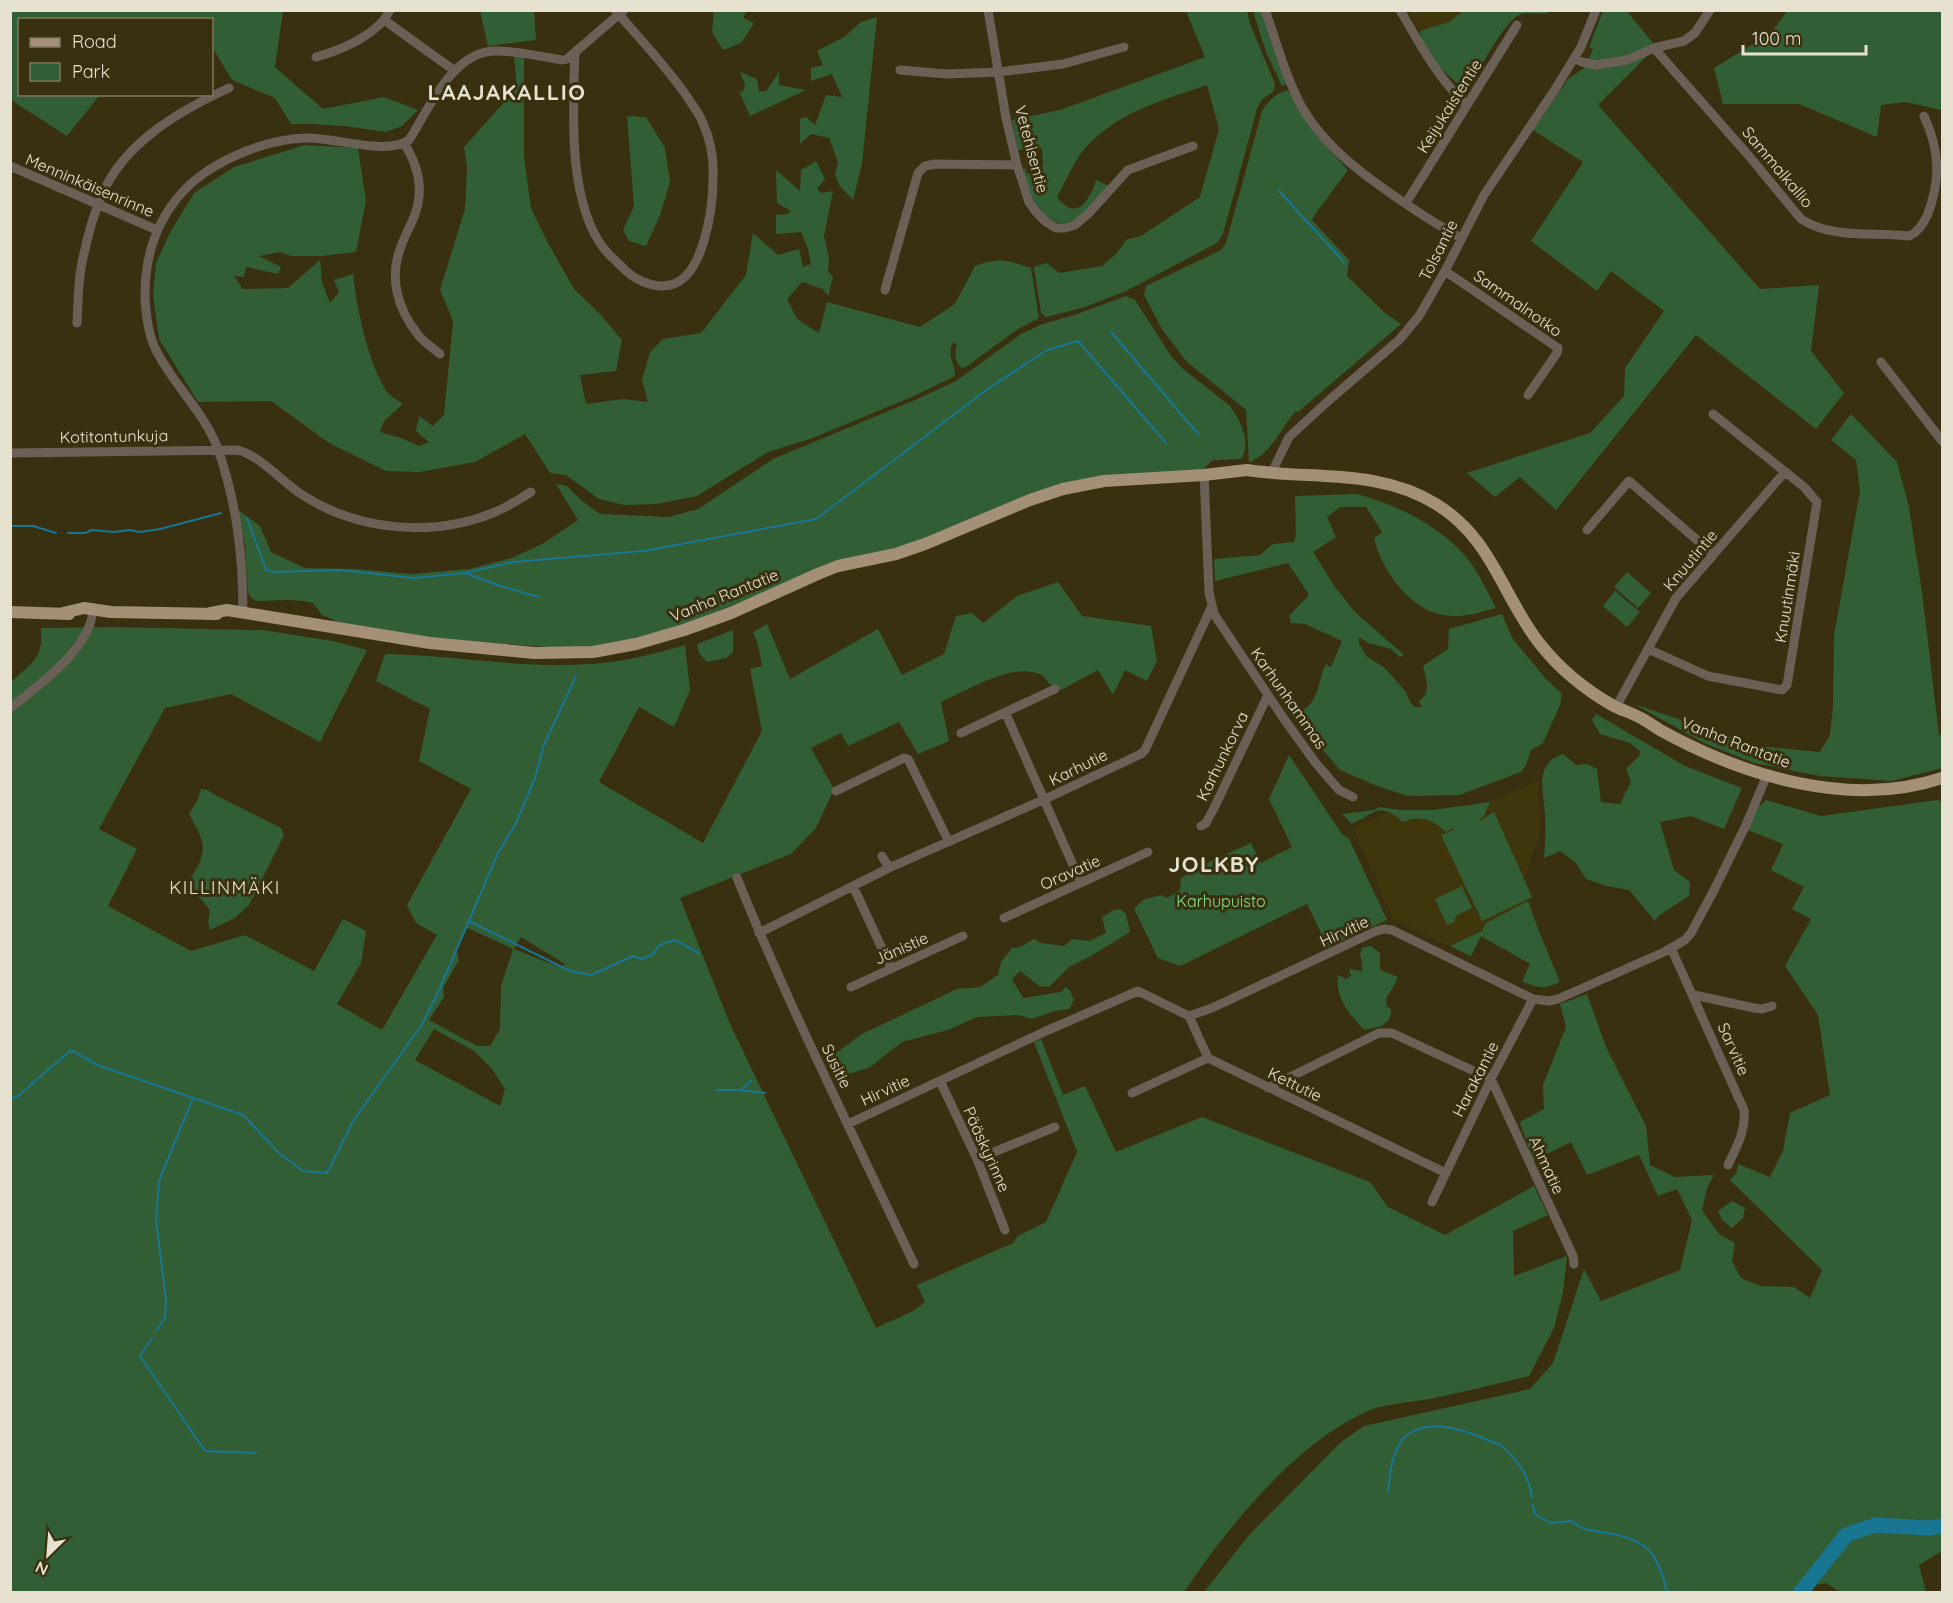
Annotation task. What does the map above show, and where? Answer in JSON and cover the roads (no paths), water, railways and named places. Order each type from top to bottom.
[{"type":"main road","name":"Vanha Rantatie","points":[[10,612],[63,613],[75,609],[92,612],[211,613],[227,610],[275,616],[430,644],[535,653],[593,652],[636,644],[684,630],[731,613],[838,566],[896,554],[1063,489],[1104,481],[1204,475],[1339,476],[1377,481],[1416,493],[1446,510],[1465,526],[1487,553],[1515,605],[1541,646],[1583,685],[1616,707],[1660,730],[1723,759],[1767,775],[1808,785],[1846,789],[1892,788],[1942,778]]},
{"type":"street","points":[[316,57],[337,51],[363,38],[375,30],[390,10]]},
{"type":"street","name":"Vetehisentie","points":[[988,10],[1006,118],[1017,165],[1029,202],[1046,222],[1056,228],[1075,225],[1128,170],[1193,146]]},
{"type":"street","points":[[1265,10],[1294,90],[1304,110],[1327,141],[1367,176],[1461,238]]},
{"type":"street","points":[[1400,10],[1440,75],[1467,105]]},
{"type":"street","name":"Tolsantie","points":[[1271,474],[1289,437],[1410,328],[1445,271],[1484,195],[1574,58],[1587,35],[1596,10]]},
{"type":"street","points":[[1574,58],[1596,65],[1628,60],[1654,48],[1684,41],[1695,33],[1710,10]]},
{"type":"street","points":[[243,613],[238,524],[218,450],[197,411],[160,357],[150,337],[146,306],[146,268],[157,230],[174,203],[193,182],[213,167],[272,142],[320,138],[379,146],[404,143],[409,140],[442,86],[470,58],[487,52],[515,51],[563,60],[620,12],[678,83],[702,120],[711,149],[713,177],[709,222],[695,263],[682,280],[669,286],[642,283],[627,272],[605,250],[587,217],[574,146],[575,52]]},
{"type":"street","points":[[384,20],[455,71]]},
{"type":"street","name":"Keijukaistentie","points":[[1406,203],[1517,25]]},
{"type":"street","points":[[900,70],[947,74],[999,72],[1063,64],[1124,47]]},
{"type":"street","name":"Sammalkallio","points":[[1654,48],[1742,147],[1801,219],[1811,226],[1833,231],[1913,235],[1924,221],[1937,182],[1935,145],[1924,116]]},
{"type":"street","points":[[213,96],[229,88]]},
{"type":"street","points":[[77,323],[81,269],[98,205],[107,185],[119,167],[148,136],[191,106],[212,96]]},
{"type":"street","points":[[404,143],[417,170],[419,195],[415,216],[398,254],[395,285],[399,304],[409,321],[420,337],[440,354]]},
{"type":"street","points":[[885,290],[918,173],[925,166],[935,164],[1017,165]]},
{"type":"street","points":[[10,178],[12,167]]},
{"type":"street","name":"Menninkäisenrinne","points":[[12,167],[157,230]]},
{"type":"street","name":"Sammalnotko","points":[[1445,271],[1558,348],[1557,353],[1528,395]]},
{"type":"street","points":[[1881,362],[1942,441]]},
{"type":"street","name":"Knuutinmäki","points":[[1648,649],[1708,676],[1782,690],[1787,687],[1817,502],[1713,414]]},
{"type":"street","name":"Kotitontunkuja","points":[[10,453],[238,450],[246,453],[320,505],[345,517],[374,524],[421,527],[466,522],[496,512],[531,492]]},
{"type":"street","name":"Knuutintie","points":[[1616,707],[1676,598],[1784,473]]},
{"type":"street","points":[[1204,475],[1209,592],[1212,606]]},
{"type":"street","points":[[1587,530],[1629,481],[1713,554]]},
{"type":"street","name":"Karhunhammas","points":[[1212,606],[1217,621],[1332,783],[1339,790],[1353,797]]},
{"type":"street","name":"Karhutie","points":[[759,933],[891,867],[1143,753],[1212,606]]},
{"type":"street","points":[[10,708],[45,681],[68,657],[87,631],[92,612]]},
{"type":"street","points":[[961,734],[1055,689]]},
{"type":"street","name":"Karhunkorva","points":[[1201,826],[1210,816],[1268,695]]},
{"type":"street","points":[[1006,714],[1081,883]]},
{"type":"street","points":[[836,791],[908,759],[949,842]]},
{"type":"street","points":[[1533,999],[1549,1001],[1558,999],[1685,940],[1697,922],[1746,825],[1767,775]]},
{"type":"street","name":"Oravatie","points":[[1004,918],[1148,852]]},
{"type":"street","points":[[882,856],[891,867]]},
{"type":"street","name":"Susitie","points":[[737,878],[759,933],[814,1053],[914,1264]]},
{"type":"street","points":[[853,886],[891,968]]},
{"type":"street","name":"Hirvitie","points":[[848,1124],[1046,1031],[1138,991],[1189,1016],[1212,1008],[1384,929],[1392,930],[1533,999]]},
{"type":"street","name":"Jänistie","points":[[850,987],[963,936]]},
{"type":"street","name":"Sarvitie","points":[[1671,948],[1744,1110],[1743,1132],[1728,1166]]},
{"type":"street","points":[[1694,995],[1754,1008],[1762,1009],[1772,1006]]},
{"type":"street","name":"Harakantie","points":[[1432,1202],[1491,1079],[1533,999]]},
{"type":"street","points":[[1132,1094],[1208,1058],[1189,1016]]},
{"type":"street","points":[[1268,1088],[1386,1032],[1491,1079]]},
{"type":"street","name":"Kettutie","points":[[1208,1058],[1446,1173]]},
{"type":"street","name":"Ahmatie","points":[[1491,1079],[1573,1256],[1574,1264]]},
{"type":"street","name":"Pääskyrinne","points":[[940,1081],[977,1159],[1005,1230]]},
{"type":"street","points":[[977,1159],[1055,1127]]},
{"type":"waterway","points":[[1279,191],[1344,262]]},
{"type":"waterway","points":[[1111,332],[1199,435]]},
{"type":"waterway","points":[[644,551],[816,519],[989,388],[1047,350],[1078,341],[1166,443]]},
{"type":"waterway","points":[[68,533],[85,533],[92,530],[140,532],[221,513]]},
{"type":"waterway","points":[[247,518],[266,570],[275,572],[340,570],[413,578],[465,573],[513,562],[643,551]]},
{"type":"waterway","points":[[10,526],[33,526],[56,533]]},
{"type":"waterway","points":[[465,573],[539,597]]},
{"type":"waterway","points":[[10,1099],[18,1096],[71,1050],[100,1066],[243,1115],[279,1153],[303,1171],[327,1173],[353,1121],[421,1026],[437,995],[498,853],[515,825],[535,778],[544,745],[576,676]]},
{"type":"waterway","points":[[469,921],[570,971],[591,975],[633,956],[642,959],[653,954],[659,945],[675,940],[699,953]]},
{"type":"waterway","points":[[742,1089],[751,1081]]},
{"type":"waterway","points":[[716,1090],[765,1093]]},
{"type":"waterway","points":[[156,1331],[165,1318],[166,1300],[156,1220],[159,1181],[193,1098]]},
{"type":"waterway","points":[[152,1338],[140,1356],[205,1451],[256,1453]]},
{"type":"waterway","points":[[1388,1492],[1393,1460],[1400,1443],[1418,1429],[1441,1427],[1464,1431],[1502,1446],[1522,1469],[1532,1497]]},
{"type":"waterway","points":[[1533,1505],[1535,1514],[1550,1523],[1572,1521],[1585,1529],[1628,1538],[1647,1548],[1659,1566],[1667,1592]]},
{"type":"waterway","points":[[1801,1592],[1846,1535],[1875,1525],[1928,1528],[1942,1526]]},
{"type":"district","name":"LAAJAKALLIO","points":[[507,92]]},
{"type":"district","name":"JOLKBY","points":[[1214,864]]},
{"type":"district","name":"KILLINMÄKI","points":[[225,887]]},
{"type":"park label","name":"Karhupuisto","points":[[1221,901]]}]
